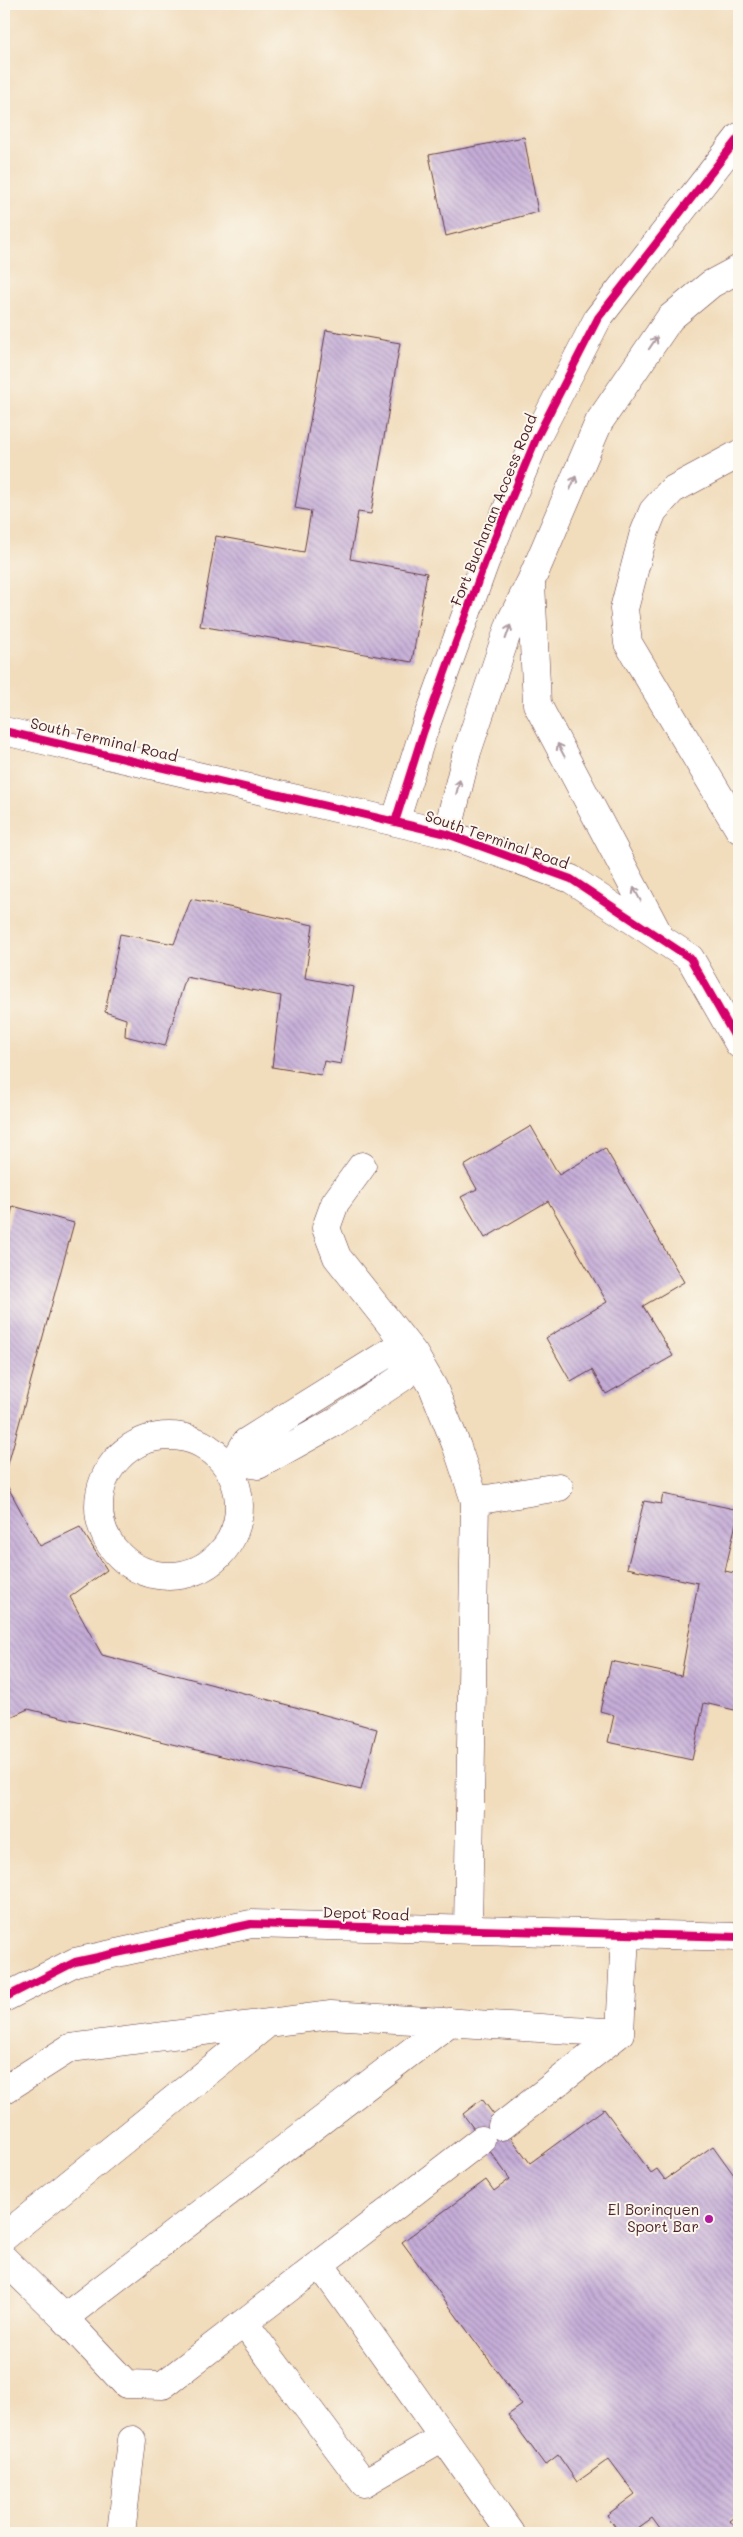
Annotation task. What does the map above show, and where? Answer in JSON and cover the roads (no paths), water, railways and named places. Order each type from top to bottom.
[{"type":"street","name":"Fort Buchanan Access Road","points":[[395,822],[423,733],[482,571],[536,438],[598,318],[734,155]]},
{"type":"street","points":[[447,834],[470,742],[512,621],[599,422],[670,318],[738,263]]},
{"type":"street","points":[[739,454],[672,490],[653,512],[643,536],[624,609],[628,643],[739,829]]},
{"type":"street","points":[[531,581],[538,704],[659,937]]},
{"type":"street","name":"South Terminal Road","points":[[4,731],[447,834],[571,879],[690,958],[739,1044]]},
{"type":"street","points":[[362,1166],[335,1203],[326,1228],[337,1257],[433,1387],[457,1447],[475,1501],[468,1930]]},
{"type":"street","points":[[232,1464],[190,1438],[167,1435],[145,1440],[126,1451],[111,1467],[101,1487],[101,1517],[104,1532],[115,1551],[133,1567],[156,1575],[180,1576],[202,1568],[221,1553],[234,1532],[239,1509],[232,1464],[246,1442],[390,1352],[410,1356]]},
{"type":"street","points":[[475,1501],[559,1487]]},
{"type":"street","name":"Depot Road","points":[[4,1998],[75,1962],[252,1924],[739,1937]]},
{"type":"street","points":[[4,2259],[64,2318],[126,2384],[163,2385],[620,2033],[625,1934]]},
{"type":"street","points":[[4,2090],[70,2048],[331,2015],[620,2033]]},
{"type":"street","points":[[64,2318],[450,2022]]},
{"type":"street","points":[[4,2237],[268,2023]]},
{"type":"street","points":[[320,2264],[511,2533]]},
{"type":"street","points":[[244,2323],[364,2483],[443,2437]]},
{"type":"street","points":[[121,2533],[132,2440]]},
{"type":"place","name":"El Borinquen Sport Bar","points":[[709,2219]]}]
